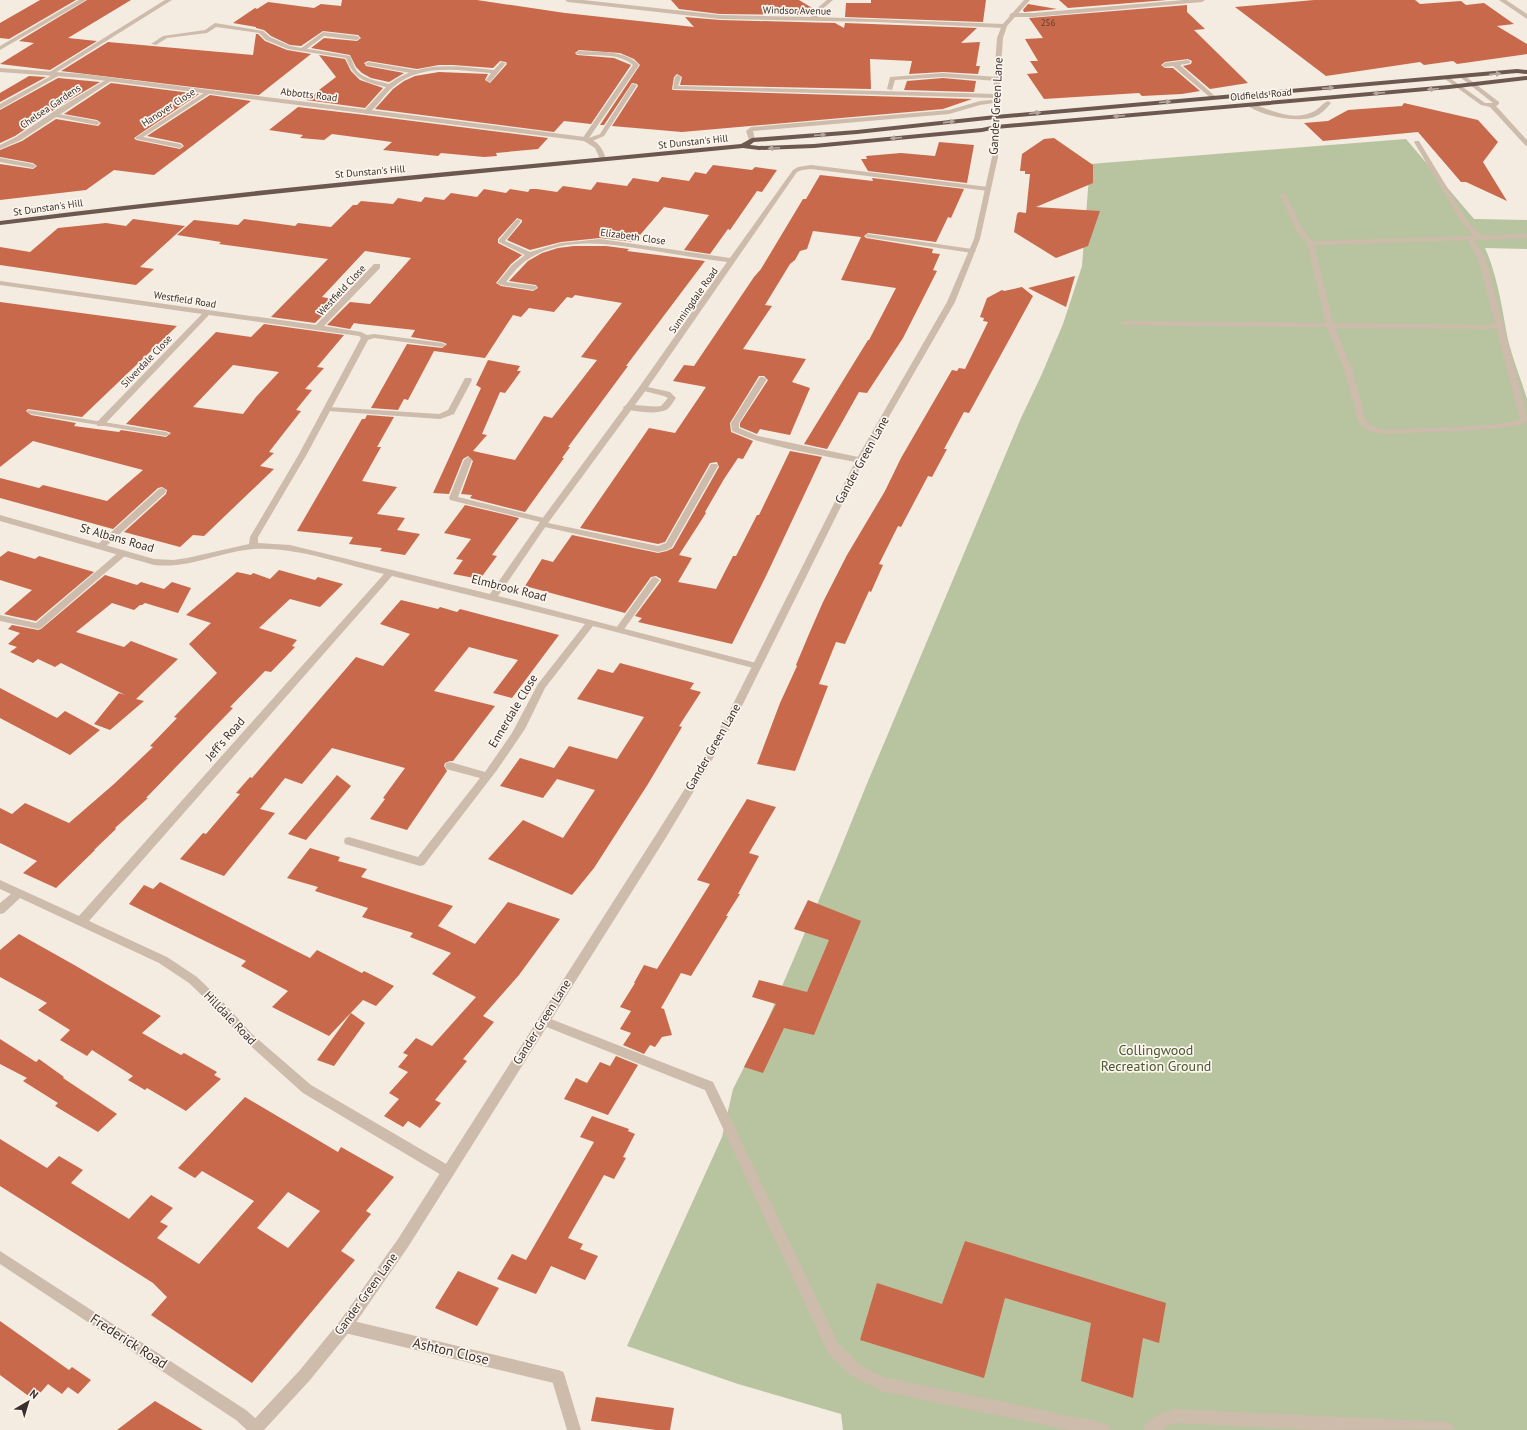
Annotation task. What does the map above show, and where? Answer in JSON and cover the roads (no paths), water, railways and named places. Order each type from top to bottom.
[{"type":"highway","name":"Oldfields Road","points":[[996,117],[1527,72]]},
{"type":"highway","name":"Oldfields Road","points":[[996,127],[1475,85],[1527,78]]},
{"type":"highway","name":"St Dunstan's Hill","points":[[743,146],[752,140],[857,132],[996,117]]},
{"type":"highway","name":"St Dunstan's Hill","points":[[0,223],[128,206],[267,191],[743,146],[759,148],[814,146],[976,131],[996,127]]},
{"type":"street","points":[[0,48],[83,0]]},
{"type":"street","points":[[0,107],[169,0]]},
{"type":"street","name":"Windsor Avenue","points":[[568,0],[720,17],[877,20],[1004,26]]},
{"type":"street","points":[[612,5],[620,0]]},
{"type":"street","points":[[813,19],[817,11],[830,0]]},
{"type":"street","name":"Gander Green Lane","points":[[255,1429],[305,1375],[345,1326],[403,1244],[661,836],[702,769],[735,710],[860,460],[951,302],[977,238],[994,157],[1000,38],[1004,26],[1012,15],[1027,0]]},
{"type":"street","points":[[1012,15],[1033,16],[1202,0]]},
{"type":"street","points":[[1502,0],[1527,17]]},
{"type":"street","points":[[154,44],[165,37],[207,31],[214,25],[261,32],[265,37],[290,47],[348,57],[353,68],[358,74],[374,82],[390,86]]},
{"type":"street","points":[[302,50],[323,34],[356,38]]},
{"type":"street","points":[[578,53],[619,56],[629,59],[636,65],[587,140]]},
{"type":"street","points":[[1165,65],[1188,62]]},
{"type":"street","points":[[489,80],[503,63]]},
{"type":"street","points":[[368,64],[416,72]]},
{"type":"street","points":[[1176,64],[1214,98]]},
{"type":"street","points":[[366,112],[390,86],[400,79],[416,72],[433,67],[495,72]]},
{"type":"street","name":"Abbotts Road","points":[[0,70],[109,80],[587,140]]},
{"type":"street","points":[[890,89],[892,78],[943,75],[997,79]]},
{"type":"street","points":[[678,76],[675,88],[996,99]]},
{"type":"street","points":[[1463,77],[1497,103],[1492,106]]},
{"type":"street","points":[[1447,78],[1483,104],[1492,106],[1527,144]]},
{"type":"street","name":"Chelsea Gardens","points":[[0,147],[13,142],[30,132],[52,115],[109,80]]},
{"type":"street","points":[[587,140],[602,135],[634,85]]},
{"type":"street","name":"Hanover Close","points":[[180,146],[138,138],[209,92]]},
{"type":"street","points":[[752,140],[749,131],[751,130],[949,112],[996,99]]},
{"type":"street","points":[[1250,105],[1263,111],[1285,117],[1302,117],[1316,115],[1324,109],[1328,103]]},
{"type":"street","points":[[52,115],[97,123]]},
{"type":"street","points":[[850,121],[857,132]]},
{"type":"street","points":[[587,140],[599,147],[603,160]]},
{"type":"street","points":[[1417,142],[1466,223],[1479,237]]},
{"type":"street","points":[[0,160],[32,166]]},
{"type":"street","name":"Sunningdale Road","points":[[492,597],[544,522],[643,388],[795,172],[800,168],[811,167],[988,189]]},
{"type":"street","points":[[1283,195],[1300,232],[1310,243],[1330,325],[1348,369],[1364,426],[1373,430],[1384,432],[1477,428],[1515,424],[1524,420],[1482,258],[1468,237]]},
{"type":"street","points":[[518,221],[501,241],[531,255]]},
{"type":"street","points":[[868,236],[972,250]]},
{"type":"street","points":[[1310,243],[1527,236]]},
{"type":"street","name":"Elizabeth Close","points":[[533,288],[501,283],[513,268],[531,255],[568,244],[591,241],[733,261]]},
{"type":"street","name":"Westfield Close","points":[[318,328],[377,266]]},
{"type":"street","name":"Westfield Road","points":[[0,283],[361,334],[365,338],[374,336],[442,345]]},
{"type":"street","name":"Silverdale Close","points":[[100,424],[208,313]]},
{"type":"street","points":[[1124,323],[1487,327],[1499,325]]},
{"type":"street","points":[[253,546],[254,537],[303,454],[365,338]]},
{"type":"street","points":[[763,379],[734,423],[735,429],[756,438],[792,447],[860,460]]},
{"type":"street","points":[[328,409],[440,417],[451,412],[468,380]]},
{"type":"street","points":[[628,407],[653,410],[664,408],[672,398],[667,394],[643,388]]},
{"type":"street","points":[[31,412],[166,434]]},
{"type":"street","points":[[468,460],[454,498],[544,522],[658,549],[664,548],[669,544],[714,466]]},
{"type":"street","points":[[101,546],[162,491]]},
{"type":"street","name":"St Albans Road","points":[[0,518],[101,546],[146,561],[172,563],[194,560],[226,551],[253,546]]},
{"type":"street","name":"Elmbrook Road","points":[[253,546],[290,548],[492,597],[757,666]]},
{"type":"street","points":[[0,618],[38,626],[123,553]]},
{"type":"street","name":"Jeff's Road","points":[[81,922],[389,573]]},
{"type":"street","points":[[620,630],[655,580]]},
{"type":"street","name":"Ennerdale Close","points":[[349,840],[420,862],[486,776],[525,720],[535,695],[541,686],[591,623]]},
{"type":"street","points":[[450,766],[486,776]]},
{"type":"street","name":"Hilldale Road","points":[[0,884],[163,960],[187,976],[219,1005],[248,1037],[277,1064],[307,1088],[448,1172]]},
{"type":"street","points":[[0,910],[19,893]]},
{"type":"street","points":[[543,1021],[709,1086],[833,1348],[855,1370],[881,1384],[1104,1430]]},
{"type":"street","name":"Frederick Road","points":[[0,1256],[241,1415],[255,1429]]},
{"type":"street","name":"Ashton Close","points":[[345,1326],[558,1377],[574,1430]]},
{"type":"street","points":[[1150,1430],[1163,1420],[1175,1416],[1447,1429]]},
{"type":"park label","name":"Collingwood Recreation Ground","points":[[1156,1058]]}]
